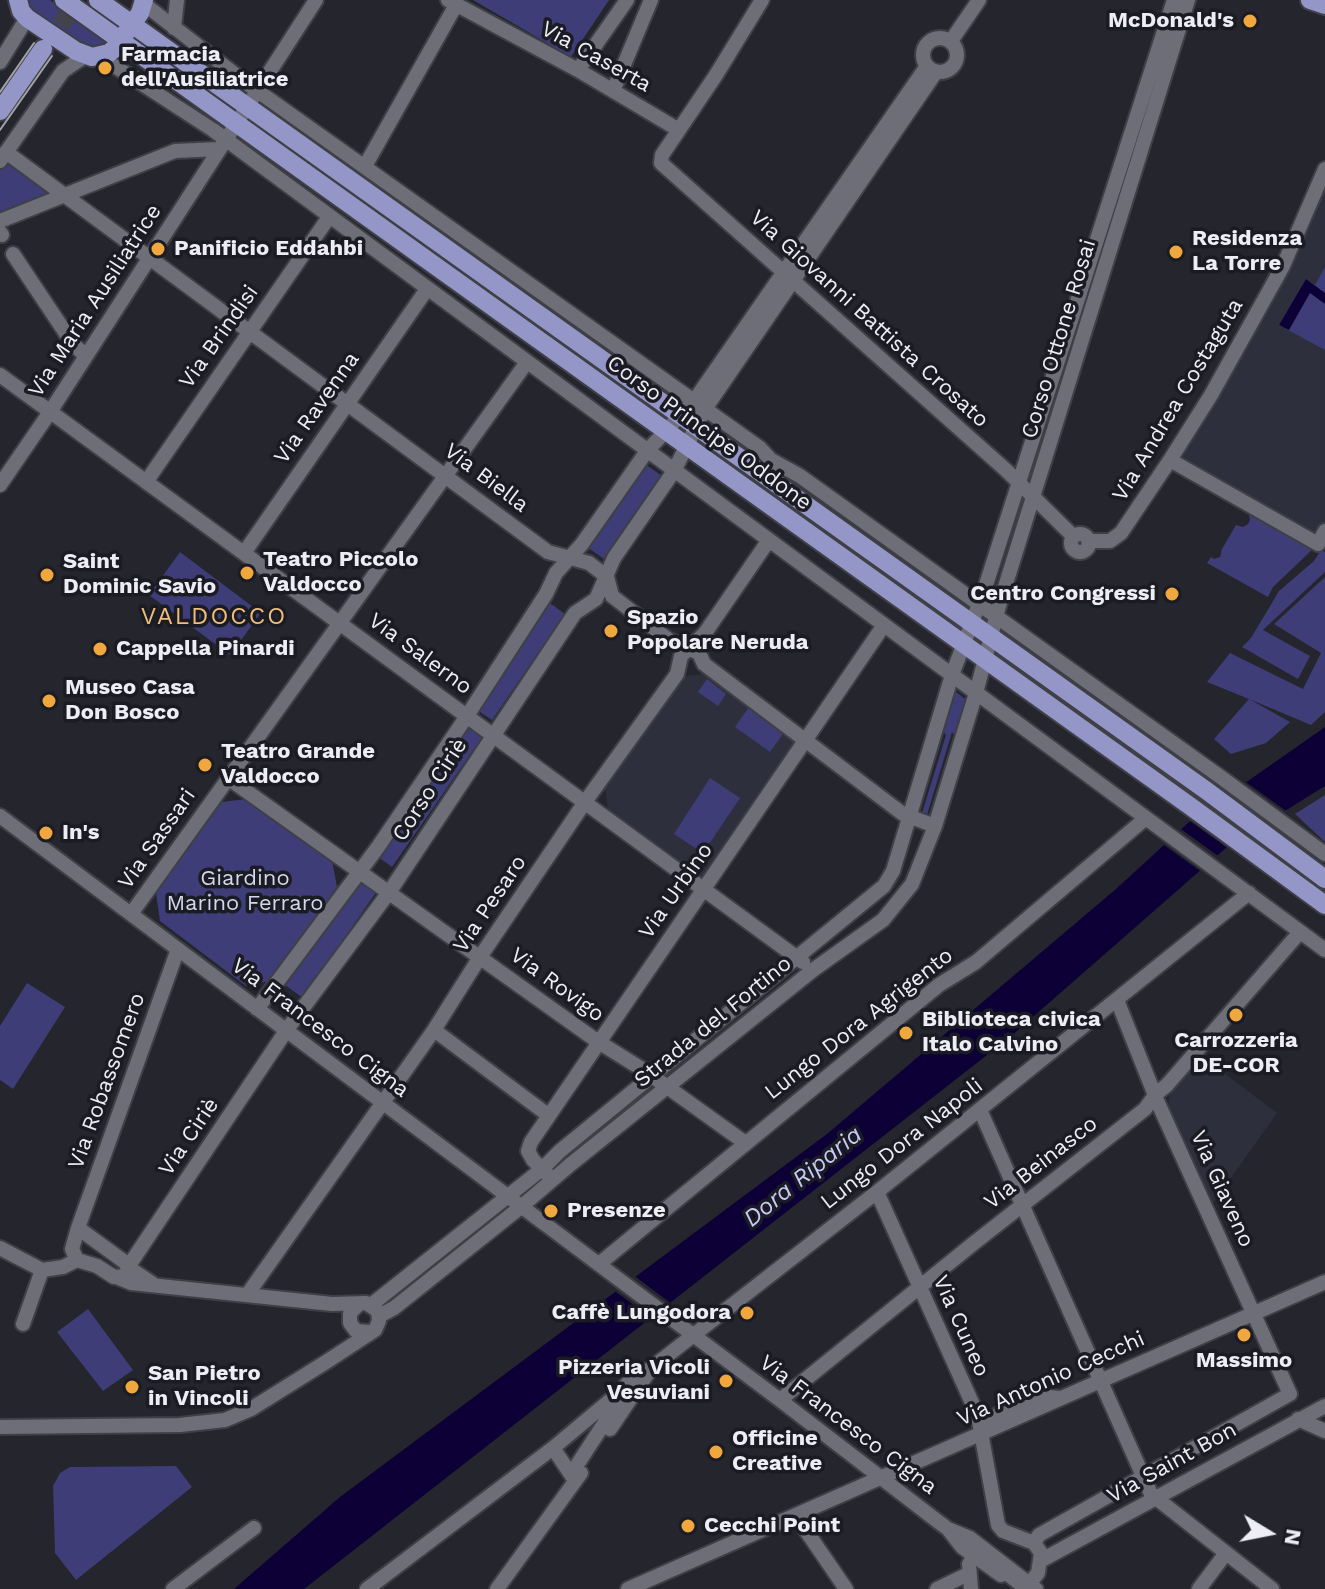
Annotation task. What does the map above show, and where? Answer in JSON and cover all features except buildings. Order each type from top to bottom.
[{"type":"main road","points":[[18,0],[27,18],[92,56],[109,53],[127,32],[144,2]]},
{"type":"main road","name":"Corso Principe Oddone","points":[[64,0],[127,32],[686,446],[1325,905]]},
{"type":"main road","name":"Corso Principe Oddone","points":[[98,0],[127,32]]},
{"type":"main road","points":[[1310,0],[1325,5]]},
{"type":"main road","points":[[0,111],[43,49]]},
{"type":"main road","name":"Corso Principe Oddone","points":[[242,115],[694,413],[972,624],[1325,879]]},
{"type":"street","points":[[174,28],[177,0]]},
{"type":"street","name":"Via Maria Ausiliatrice","points":[[0,485],[316,0]]},
{"type":"street","points":[[578,70],[627,0]]},
{"type":"street","points":[[613,91],[651,0]]},
{"type":"street","name":"Via Giovanni Battista Crosato","points":[[762,0],[662,155],[664,166],[1019,483],[1073,536]]},
{"type":"street","points":[[951,41],[979,0]]},
{"type":"street","name":"Corso Ottone Rosai","points":[[952,675],[979,605],[1174,0]]},
{"type":"street","name":"Corso Ottone Rosai","points":[[976,693],[996,617],[1188,0]]},
{"type":"street","name":"Corso Principe Oddone","points":[[144,2],[174,28],[365,166],[694,413],[760,448],[771,460],[800,476],[1325,854]]},
{"type":"street","points":[[365,166],[452,2]]},
{"type":"street","name":"Via Caserta","points":[[452,2],[578,70],[679,130]]},
{"type":"street","points":[[0,62],[27,18]]},
{"type":"street","points":[[935,39],[951,41],[957,49],[956,62],[944,72],[931,69],[923,53],[927,44],[935,39]]},
{"type":"street","points":[[3,156],[63,71],[92,56],[197,120],[222,144],[329,217],[1325,950]]},
{"type":"street","points":[[694,413],[931,69]]},
{"type":"street","points":[[186,149],[198,132],[197,120]]},
{"type":"street","points":[[1,229],[67,196],[175,151],[222,144]]},
{"type":"street","name":"Via Biella","points":[[3,156],[67,196],[548,552],[589,563],[607,577],[612,596],[669,640],[699,653],[704,664],[804,742],[909,817],[935,826]]},
{"type":"street","name":"Via Andrea Costaguta","points":[[1073,536],[1084,534],[1088,541],[1104,542],[1121,533],[1211,395],[1277,278],[1325,169]]},
{"type":"street","name":"Via Brindisi","points":[[146,482],[329,217]]},
{"type":"street","points":[[13,254],[73,344],[86,356]]},
{"type":"street","name":"Via Ravenna","points":[[244,553],[427,289]]},
{"type":"street","name":"Via Sassari","points":[[131,914],[527,362]]},
{"type":"street","name":"Via Salerno","points":[[0,375],[813,970]]},
{"type":"street","name":"Corso Ciriè","points":[[257,1009],[360,871],[467,716],[567,558],[582,544],[647,451],[666,431],[694,413]]},
{"type":"street","name":"Corso Ciriè","points":[[286,1031],[390,891],[575,613],[596,599],[614,558],[674,471],[686,446],[694,413]]},
{"type":"street","points":[[1170,460],[1318,544],[1325,531]]},
{"type":"street","name":"Via Pesaro","points":[[247,1295],[434,1030],[585,802],[677,674],[681,656],[705,633],[769,540]]},
{"type":"street","name":"Via Urbino","points":[[548,1175],[528,1151],[531,1142],[597,1041],[884,625]]},
{"type":"street","name":"Strada del Fortino","points":[[361,1313],[394,1308],[522,1206],[548,1175],[560,1151],[884,886],[893,871],[952,675]]},
{"type":"street","name":"Strada del Fortino","points":[[361,1313],[508,1196],[548,1175],[668,1088],[813,970],[883,920],[899,902],[921,867],[976,693]]},
{"type":"street","name":"Via Rovigo","points":[[228,778],[744,1142]]},
{"type":"street","name":"Via Francesco Cigna","points":[[0,816],[780,1400],[948,1529],[954,1540],[973,1556],[1000,1568]]},
{"type":"street","name":"Lungo Dora Agrigento","points":[[599,1264],[939,985],[976,962],[1146,818]]},
{"type":"street","name":"Lungo Dora Napoli","points":[[617,1394],[631,1380],[650,1369],[687,1331],[877,1192],[1249,893]]},
{"type":"street","name":"Via Beinasco","points":[[780,1400],[1145,1109],[1300,932]]},
{"type":"street","name":"Via Robassomero","points":[[77,1260],[72,1249],[78,1228],[178,949]]},
{"type":"street","name":"Via Giaveno","points":[[1117,1000],[1297,1417]]},
{"type":"street","points":[[434,1030],[548,1115]]},
{"type":"street","name":"Via Ciriè","points":[[124,1273],[286,1031]]},
{"type":"street","points":[[980,1110],[1098,1385],[1149,1488],[1272,1589]]},
{"type":"street","name":"Via Cuneo","points":[[877,1192],[978,1416],[999,1529],[1034,1543]]},
{"type":"street","points":[[78,1228],[124,1261],[124,1273]]},
{"type":"street","points":[[0,1248],[42,1270],[63,1267],[77,1260],[153,1284],[332,1304],[361,1313],[378,1326],[251,1409],[225,1420],[180,1425],[0,1427]]},
{"type":"street","points":[[23,1324],[42,1270]]},
{"type":"street","name":"Via Antonio Cecchi","points":[[628,1589],[982,1433],[991,1420],[1004,1410],[1040,1396],[1062,1398],[1098,1385],[1325,1282]]},
{"type":"street","points":[[361,1313],[356,1331],[370,1332]]},
{"type":"street","points":[[344,1350],[361,1313]]},
{"type":"street","points":[[497,1589],[574,1479],[584,1470],[650,1369]]},
{"type":"street","points":[[574,1479],[577,1465],[609,1416],[617,1394]]},
{"type":"street","points":[[367,1589],[553,1448],[617,1394]]},
{"type":"street","name":"Via Saint Bon","points":[[1040,1561],[1289,1397]]},
{"type":"street","name":"Via Saint Bon","points":[[1034,1543],[1039,1535],[1325,1406]]},
{"type":"street","points":[[1297,1417],[1325,1431]]},
{"type":"street","points":[[553,1448],[574,1479]]},
{"type":"street","points":[[796,1516],[846,1589]]},
{"type":"street","points":[[173,1589],[254,1528]]},
{"type":"street","name":"Via Francesco Cigna","points":[[948,1529],[960,1532],[1000,1568]]},
{"type":"street","points":[[1000,1568],[1023,1586],[1029,1587],[1036,1579],[1041,1553],[1034,1543]]},
{"type":"street","points":[[1199,1589],[1226,1553]]},
{"type":"street","points":[[937,1589],[970,1582],[969,1564],[973,1556]]},
{"type":"shaded area","points":[[1325,183],[1325,541],[1179,457],[1290,270]]},
{"type":"shaded area","points":[[708,674],[796,741],[701,878],[608,812],[605,787],[685,676]]},
{"type":"shaded area","points":[[1200,1055],[1277,1113],[1213,1203],[1168,1108],[1170,1091]]},
{"type":"green space","points":[[26,0],[50,0],[107,43],[93,49],[84,46],[32,10]]},
{"type":"green space","points":[[473,0],[609,0],[571,57]]},
{"type":"green space","points":[[4,159],[50,193],[0,213],[0,165]]},
{"type":"green space","points":[[1325,267],[1325,350],[1279,325],[1306,279],[1315,285]]},
{"type":"green space","points":[[645,464],[662,476],[604,559],[587,547]]},
{"type":"green space","points":[[1248,511],[1315,547],[1273,587],[1268,597],[1207,563],[1211,557],[1220,557],[1236,525],[1243,527],[1248,524]]},
{"type":"green space","points":[[1321,550],[1325,552],[1325,572],[1263,630],[1310,656],[1298,679],[1242,647],[1251,638],[1279,591],[1314,561]]},
{"type":"green space","points":[[180,552],[261,613],[230,655],[149,595]]},
{"type":"green space","points":[[1325,577],[1325,712],[1311,725],[1207,682],[1230,653],[1303,689],[1321,653],[1274,624]]},
{"type":"green space","points":[[547,601],[565,614],[492,720],[474,708]]},
{"type":"green space","points":[[707,679],[726,694],[718,706],[698,692]]},
{"type":"green space","points":[[952,689],[969,702],[958,740],[952,732],[927,815],[922,813],[946,735],[940,728]]},
{"type":"green space","points":[[1249,699],[1290,722],[1266,743],[1231,754],[1214,739]]},
{"type":"green space","points":[[749,707],[783,734],[770,752],[735,727]]},
{"type":"green space","points":[[465,724],[483,736],[392,867],[374,854]]},
{"type":"green space","points":[[710,778],[740,798],[703,853],[674,834]]},
{"type":"green space","points":[[1325,795],[1325,842],[1295,814]]},
{"type":"green space","name":"Giardino Marino Ferraro","points":[[247,799],[332,860],[337,887],[269,981],[246,986],[160,921],[156,893],[221,802]]},
{"type":"green space","points":[[359,879],[377,891],[303,998],[285,985]]},
{"type":"green space","points":[[27,983],[65,1007],[13,1089],[0,1080],[0,1026]]},
{"type":"green space","points":[[88,1309],[133,1370],[103,1391],[57,1332]]},
{"type":"green space","points":[[176,1466],[192,1487],[76,1580],[55,1553],[53,1486],[60,1473],[70,1467]]},
{"type":"water","points":[[1306,279],[1325,293],[1325,304],[1310,293],[1289,330],[1279,325]]},
{"type":"water","name":"Dora Riparia","points":[[1325,727],[1325,786],[1227,847],[1010,1037],[304,1589],[234,1589],[340,1497],[827,1134],[1116,889],[1188,823]]},
{"type":"pier","points":[[1243,780],[1289,813],[1230,850],[1187,819]]},
{"type":"pier","points":[[1178,827],[1221,858],[1203,873],[1161,843]]},
{"type":"pier","points":[[632,1274],[673,1305],[654,1320],[612,1289]]},
{"type":"tunnel","points":[[45,47],[78,0]]},
{"type":"tram line","points":[[0,92],[34,43]]},
{"type":"tram line","points":[[0,130],[52,56]]},
{"type":"place","name":"McDonald's","points":[[1250,21]]},
{"type":"place","name":"Farmacia dell'Ausiliatrice","points":[[105,68]]},
{"type":"place","name":"Panificio Eddahbi","points":[[158,249]]},
{"type":"place","name":"Residenza La Torre","points":[[1176,252]]},
{"type":"place","name":"Teatro Piccolo Valdocco","points":[[247,573]]},
{"type":"place","name":"Saint Dominic Savio","points":[[47,575]]},
{"type":"place","name":"Centro Congressi","points":[[1172,594]]},
{"type":"place","name":"Spazio Popolare Neruda","points":[[611,631]]},
{"type":"place","name":"Cappella Pinardi","points":[[100,649]]},
{"type":"place","name":"Museo Casa Don Bosco","points":[[49,701]]},
{"type":"place","name":"Teatro Grande Valdocco","points":[[205,765]]},
{"type":"place","name":"In's","points":[[46,833]]},
{"type":"place","name":"Carrozzeria DE-COR","points":[[1236,1015]]},
{"type":"place","name":"Biblioteca civica Italo Calvino","points":[[906,1033]]},
{"type":"place","name":"Presenze","points":[[551,1211]]},
{"type":"place","name":"Caffè Lungodora","points":[[747,1313]]},
{"type":"place","name":"Massimo","points":[[1244,1335]]},
{"type":"place","name":"Pizzeria Vicoli Vesuviani","points":[[726,1381]]},
{"type":"place","name":"San Pietro in Vincoli","points":[[132,1387]]},
{"type":"place","name":"Officine Creative","points":[[716,1452]]},
{"type":"place","name":"Cecchi Point","points":[[688,1526]]},
{"type":"district","name":"VALDOCCO","points":[[214,617]]}]
